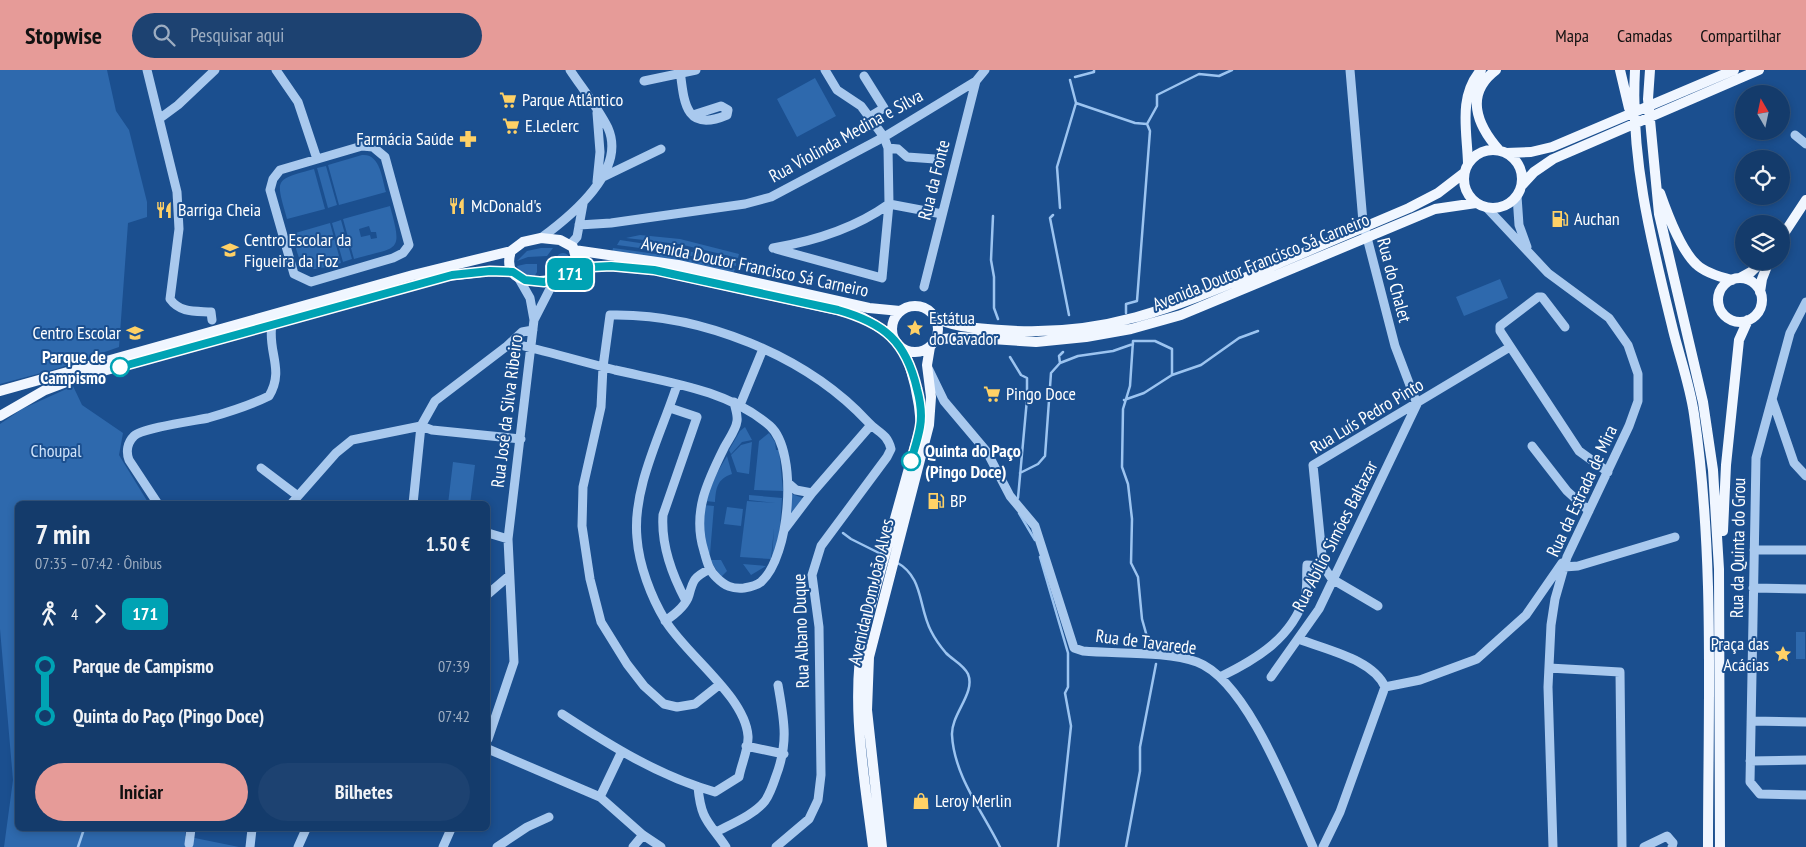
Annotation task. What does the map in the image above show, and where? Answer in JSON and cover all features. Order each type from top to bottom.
[{"type":"main road","points":[[1481,70],[1470,88],[1466,104],[1468,163],[1464,173],[1465,190],[1476,203],[1487,208],[1504,206],[1517,196],[1522,185],[1534,172],[1553,159],[1759,70]]},
{"type":"main road","points":[[1496,70],[1480,91],[1476,112],[1484,134],[1519,166],[1522,185]]},
{"type":"main road","points":[[1620,70],[1637,144]]},
{"type":"main road","points":[[1635,70],[1634,97],[1639,182],[1646,218],[1693,409],[1702,472],[1707,562],[1708,847]]},
{"type":"main road","points":[[1650,70],[1648,99],[1654,180],[1659,214],[1704,402],[1714,479],[1719,569],[1720,847]]},
{"type":"main road","points":[[1468,163],[1482,152],[1531,152],[1552,147],[1734,70]]},
{"type":"main road","name":"Avenida Doutor Francisco Sá Carneiro","points":[[932,343],[960,337],[1036,342],[1086,337],[1131,329],[1181,315],[1387,223],[1438,193],[1464,173]]},
{"type":"main road","points":[[1654,180],[1674,229],[1696,264],[1717,276],[1748,280],[1760,292]]},
{"type":"main road","points":[[1790,224],[1806,200]]},
{"type":"main road","name":"Avenida Doutor Francisco Sá Carneiro","points":[[1387,223],[1435,209],[1476,203]]},
{"type":"main road","name":"Avenida Doutor Francisco Sá Carneiro","points":[[934,317],[962,327],[1014,331],[1078,329],[1130,321],[1178,306],[1357,236]]},
{"type":"main road","points":[[0,391],[413,275],[511,251],[523,242],[541,238],[560,240],[572,248],[577,262],[570,274],[554,281],[535,282],[515,275],[490,271],[452,275],[74,379],[45,390],[0,416]]},
{"type":"main road","name":"Avenida Doutor Francisco Sá Carneiro","points":[[572,248],[678,264],[869,308],[900,311]]},
{"type":"main road","points":[[511,251],[509,258],[515,275]]},
{"type":"main road","name":"Avenida Doutor Francisco Sá Carneiro","points":[[570,274],[592,267],[611,266],[654,270],[838,310],[862,317],[893,336]]},
{"type":"main road","points":[[1748,320],[1731,320],[1719,308],[1720,292],[1736,279],[1753,270]]},
{"type":"main road","points":[[1719,569],[1724,521],[1726,465],[1739,340],[1748,320],[1760,309],[1760,292],[1766,270]]},
{"type":"main road","points":[[915,306],[930,311],[934,317],[938,324],[932,343],[917,352],[904,350],[893,336],[892,322],[900,311],[915,306]]},
{"type":"main road","name":"Avenida Dom João Alves","points":[[882,847],[866,710],[869,657],[929,426],[931,397],[927,365],[932,343]]},
{"type":"main road","name":"Avenida Dom João Alves","points":[[873,847],[857,705],[858,661],[864,630],[921,425],[918,390],[904,350]]},
{"type":"street","points":[[147,70],[177,192],[179,212],[170,299],[176,307],[183,310],[211,312],[212,320]]},
{"type":"street","points":[[159,119],[178,105],[215,70]]},
{"type":"street","points":[[276,70],[298,102],[317,159]]},
{"type":"street","points":[[570,70],[597,112],[600,152],[599,180],[584,204],[577,237],[572,248]]},
{"type":"street","points":[[644,81],[696,70]]},
{"type":"street","points":[[825,70],[837,90],[861,106],[884,136],[888,148],[889,204],[882,278],[773,248],[807,243],[841,231],[875,214],[889,204],[942,214]]},
{"type":"street","points":[[976,81],[985,70]]},
{"type":"street","name":"Rua do Chalet","points":[[1350,70],[1363,222],[1395,346],[1417,404]]},
{"type":"street","points":[[680,72],[685,106],[693,115]]},
{"type":"street","points":[[864,76],[884,108],[869,117]]},
{"type":"street","name":"Rua Violinda Medina e Silva","points":[[579,225],[611,223],[745,204],[771,197],[884,136],[976,81]]},
{"type":"street","name":"Rua da Fonte","points":[[924,287],[976,81]]},
{"type":"street","points":[[1795,135],[1806,144]]},
{"type":"street","points":[[362,146],[373,147],[385,157],[409,245],[403,253],[393,258],[311,282],[294,274],[270,190],[273,179],[280,170],[317,159],[362,146]]},
{"type":"street","points":[[888,148],[898,149],[907,157],[935,158]]},
{"type":"street","points":[[599,180],[662,149]]},
{"type":"street","name":"Rua da Estrada de Mira","points":[[1517,196],[1519,225],[1530,254]]},
{"type":"street","points":[[541,238],[584,204]]},
{"type":"street","name":"Rua da Estrada de Mira","points":[[1487,208],[1548,273],[1609,318],[1628,345],[1638,374],[1638,401],[1630,426],[1567,557],[1555,599],[1549,668],[1553,847]]},
{"type":"street","name":"Rua José da Silva Ribeiro","points":[[490,734],[514,662],[508,539],[534,325],[530,298],[515,275]]},
{"type":"street","name":"Rua José da Silva Ribeiro","points":[[534,325],[554,281]]},
{"type":"street","points":[[1565,327],[1542,297],[1538,297],[1500,326],[1500,331],[1579,451],[1608,472]]},
{"type":"street","name":"Rua da Quinta do Grou","points":[[1806,302],[1790,333],[1771,397],[1756,458],[1750,761],[1750,782],[1760,794],[1806,794]]},
{"type":"street","points":[[720,685],[695,704],[677,707],[664,704],[644,686],[627,664],[601,622],[590,579],[582,526],[583,487],[601,406],[603,367],[610,315],[696,324],[763,349],[817,379],[853,406],[871,426],[812,493],[784,530]]},
{"type":"street","points":[[156,501],[127,454],[129,442],[135,434],[249,406],[269,396],[277,379],[270,335],[272,324]]},
{"type":"street","points":[[413,501],[421,426],[435,401],[507,346],[522,332],[534,325]]},
{"type":"street","points":[[507,346],[532,348],[677,385],[737,403],[772,428],[782,446],[788,483],[784,530],[777,557],[767,575],[753,587],[736,589],[724,585],[710,569],[699,536],[699,516],[702,495],[737,421],[737,403],[763,349]]},
{"type":"street","name":"Rua Luís Pedro Pinto","points":[[1332,579],[1323,566],[1313,465],[1510,347]]},
{"type":"street","name":"Rua de Tavarede","points":[[927,365],[944,401],[987,452],[1010,496],[1036,526],[1074,648],[1083,651],[1162,657],[1196,662],[1210,668],[1220,677],[1256,722],[1313,847]]},
{"type":"street","points":[[562,714],[622,753],[698,787],[715,792],[738,777],[748,737],[740,711],[665,621],[643,568],[637,538],[637,516],[645,472],[677,385]]},
{"type":"street","points":[[1771,397],[1794,463],[1806,476]]},
{"type":"street","name":"Rua Abílio Simões Baltazar","points":[[1271,677],[1299,640],[1319,609],[1417,404]]},
{"type":"street","points":[[670,408],[697,417],[662,515],[662,529],[669,560],[686,601]]},
{"type":"street","points":[[294,501],[336,453],[352,440],[421,426],[432,430],[521,438]]},
{"type":"street","name":"Rua Albano Duque","points":[[776,847],[809,819],[818,800],[821,775],[819,627],[812,575],[820,546],[891,449],[889,439],[871,426]]},
{"type":"street","points":[[1532,446],[1567,491],[1589,511]]},
{"type":"street","points":[[262,468],[298,496]]},
{"type":"street","points":[[788,483],[796,490],[812,493]]},
{"type":"street","points":[[490,534],[508,539]]},
{"type":"street","points":[[1564,567],[1578,566],[1675,537]]},
{"type":"street","points":[[1754,550],[1806,550]]},
{"type":"street","points":[[1385,687],[1420,680],[1477,658],[1526,615],[1567,557]]},
{"type":"street","points":[[1220,677],[1248,663],[1276,644],[1292,623],[1305,596],[1306,566],[1323,566]]},
{"type":"street","points":[[665,621],[676,614],[686,601],[691,583],[710,569]]},
{"type":"street","points":[[490,592],[510,576]]},
{"type":"street","points":[[1332,579],[1378,606]]},
{"type":"street","points":[[1753,588],[1806,589]]},
{"type":"street","points":[[1299,640],[1358,662],[1381,677],[1385,687],[1340,812],[1323,847]]},
{"type":"street","points":[[1549,668],[1620,672],[1622,847]]},
{"type":"street","points":[[716,832],[746,816],[765,802],[784,754],[786,730],[778,685]]},
{"type":"street","points":[[1751,721],[1806,722]]},
{"type":"street","points":[[746,746],[784,754]]},
{"type":"street","points":[[490,750],[600,797],[643,835],[661,847]]},
{"type":"street","points":[[600,797],[622,753]]},
{"type":"street","points":[[1750,761],[1806,760]]},
{"type":"street","points":[[698,787],[704,820],[716,832],[726,847]]},
{"type":"street","points":[[497,847],[501,842],[527,826],[549,817]]},
{"type":"street","points":[[189,844],[191,831]]},
{"type":"street","points":[[250,847],[252,831]]},
{"type":"street","points":[[298,847],[305,831]]},
{"type":"street","points":[[444,847],[450,831]]},
{"type":"street","points":[[633,847],[643,835]]},
{"type":"street","points":[[1644,847],[1667,836],[1673,843],[1672,847]]},
{"type":"green space","points":[[0,70],[107,70],[116,111],[129,130],[147,202],[147,217],[128,223],[119,347],[56,369],[0,384]]},
{"type":"green space","points":[[815,78],[836,116],[797,137],[777,99]]},
{"type":"green space","points":[[368,155],[376,162],[386,192],[339,205],[328,165]]},
{"type":"green space","points":[[326,166],[337,205],[328,208],[317,168]]},
{"type":"green space","points":[[314,169],[325,209],[287,219],[281,196],[281,183],[291,176]]},
{"type":"green space","points":[[390,206],[396,233],[394,246],[354,259],[343,219]],"holes":[[[369,226],[371,232],[376,232],[377,238],[371,239],[370,235],[361,237],[359,229]]]},
{"type":"green space","points":[[341,220],[352,259],[343,262],[332,223]]},
{"type":"green space","points":[[330,223],[341,263],[318,269],[305,267],[299,257],[292,234]]},
{"type":"green space","points":[[640,235],[680,239],[739,254],[738,258],[679,244],[626,238]]},
{"type":"green space","points":[[620,240],[679,249],[736,262],[736,266],[678,253],[617,245]]},
{"type":"green space","points":[[553,248],[547,256],[528,257],[517,261],[527,251]]},
{"type":"green space","points":[[613,248],[678,257],[735,269],[733,274],[612,253]]},
{"type":"green space","points":[[560,253],[566,253],[570,260],[566,267],[560,267],[556,263],[556,257]]},
{"type":"green space","points":[[537,264],[537,272],[534,277],[519,271],[517,266]]},
{"type":"green space","points":[[1500,279],[1508,298],[1464,316],[1456,297]]},
{"type":"green space","name":"Choupal","points":[[73,386],[82,405],[123,433],[119,455],[147,501],[15,501],[15,831],[186,831],[185,836],[239,847],[4,847],[13,780],[0,629],[0,424],[22,409]]},
{"type":"green space","points":[[745,427],[752,440],[742,442],[731,454],[729,450],[740,431]]},
{"type":"green space","points":[[769,433],[775,442],[776,450],[779,450],[783,491],[754,490],[759,441]]},
{"type":"green space","points":[[752,442],[749,474],[737,472],[731,455],[741,445]]},
{"type":"green space","points":[[727,456],[732,474],[720,481],[715,502],[705,501],[717,473]]},
{"type":"green space","points":[[453,462],[475,465],[470,501],[448,501]]},
{"type":"green space","points":[[792,494],[805,499],[789,519]]},
{"type":"green space","points":[[749,495],[782,498],[779,540],[772,559],[774,528],[771,559],[740,557],[747,501],[776,503],[749,500]]},
{"type":"green space","points":[[704,505],[714,506],[710,554],[707,552],[703,528]]},
{"type":"green space","points":[[727,507],[743,509],[741,526],[724,524]]},
{"type":"green space","points":[[710,560],[721,560],[727,571],[721,577]]},
{"type":"green space","points":[[743,564],[766,566],[751,575]]},
{"type":"green space","points":[[1796,632],[1805,632],[1805,659],[1796,659]]},
{"type":"waterway","points":[[1075,77],[1094,72],[1094,70]]},
{"type":"waterway","points":[[1147,124],[1157,106],[1157,95],[1199,74],[1219,76],[1232,70]]},
{"type":"waterway","points":[[1070,80],[1076,103],[1135,123],[1147,124],[1150,131],[1137,301],[1126,304],[1126,313]]},
{"type":"waterway","points":[[1060,208],[1057,167],[1076,103]]},
{"type":"waterway","points":[[1053,215],[1050,218],[1069,315]]},
{"type":"waterway","points":[[993,216],[991,260],[994,277],[994,308],[998,319]]},
{"type":"waterway","points":[[1124,400],[1144,393],[1172,375],[1201,365],[1239,338],[1258,331]]},
{"type":"waterway","points":[[1151,651],[1142,619],[1138,577],[1131,563],[1132,519],[1128,484],[1122,467],[1123,409],[1130,386],[1133,341],[1155,341],[1172,349],[1172,375]]},
{"type":"waterway","points":[[1020,473],[1038,464],[1045,456],[1051,373],[1060,363],[1078,356],[1113,351],[1133,344]]},
{"type":"waterway","points":[[1060,363],[1059,356],[1063,352]]},
{"type":"waterway","points":[[1010,357],[1021,375],[1027,378],[1027,399],[1018,498]]},
{"type":"waterway","points":[[1019,513],[1035,540]]},
{"type":"waterway","points":[[843,533],[883,555]]},
{"type":"waterway","points":[[1040,557],[1068,653],[1068,687],[1065,693],[1071,726],[1058,847]]},
{"type":"waterway","points":[[896,562],[905,568],[916,584],[927,621],[936,640],[946,653],[961,665],[968,674],[970,681],[969,689],[953,727],[954,750],[970,793],[1000,847]]},
{"type":"waterway","points":[[1126,847],[1140,771],[1140,747],[1156,664]]},
{"type":"waterway","points":[[78,847],[83,831]]},
{"type":"bus line","name":"171","points":[[120,367],[452,275],[490,271],[513,272],[525,280],[544,282],[554,281],[592,267],[611,266],[654,270],[838,310],[862,317],[893,336],[895,341],[904,350],[914,376],[919,397],[921,425],[911,461]]},
{"type":"place","name":"Parque Atlântico","points":[[508,100]]},
{"type":"place","name":"E.Leclerc","points":[[511,126]]},
{"type":"place","name":"Farmácia Saúde","points":[[468,139]]},
{"type":"place","name":"McDonald's","points":[[457,206]]},
{"type":"place","name":"Barriga Cheia","points":[[164,210]]},
{"type":"place","name":"Auchan","points":[[1560,219]]},
{"type":"place","name":"Centro Escolar da Figueira da Foz","points":[[230,250]]},
{"type":"place","name":"Estátua do Cavador","points":[[915,328]]},
{"type":"place","name":"Centro Escolar","points":[[135,333]]},
{"type":"place","name":"Parque de Campismo","points":[[120,367]]},
{"type":"place","name":"Pingo Doce","points":[[992,394]]},
{"type":"place","name":"Quinta do Paço (Pingo Doce)","points":[[911,461]]},
{"type":"place","name":"BP","points":[[936,501]]},
{"type":"place","name":"Praça das Acácias","points":[[1783,654]]},
{"type":"place","name":"Leroy Merlin","points":[[921,801]]}]
